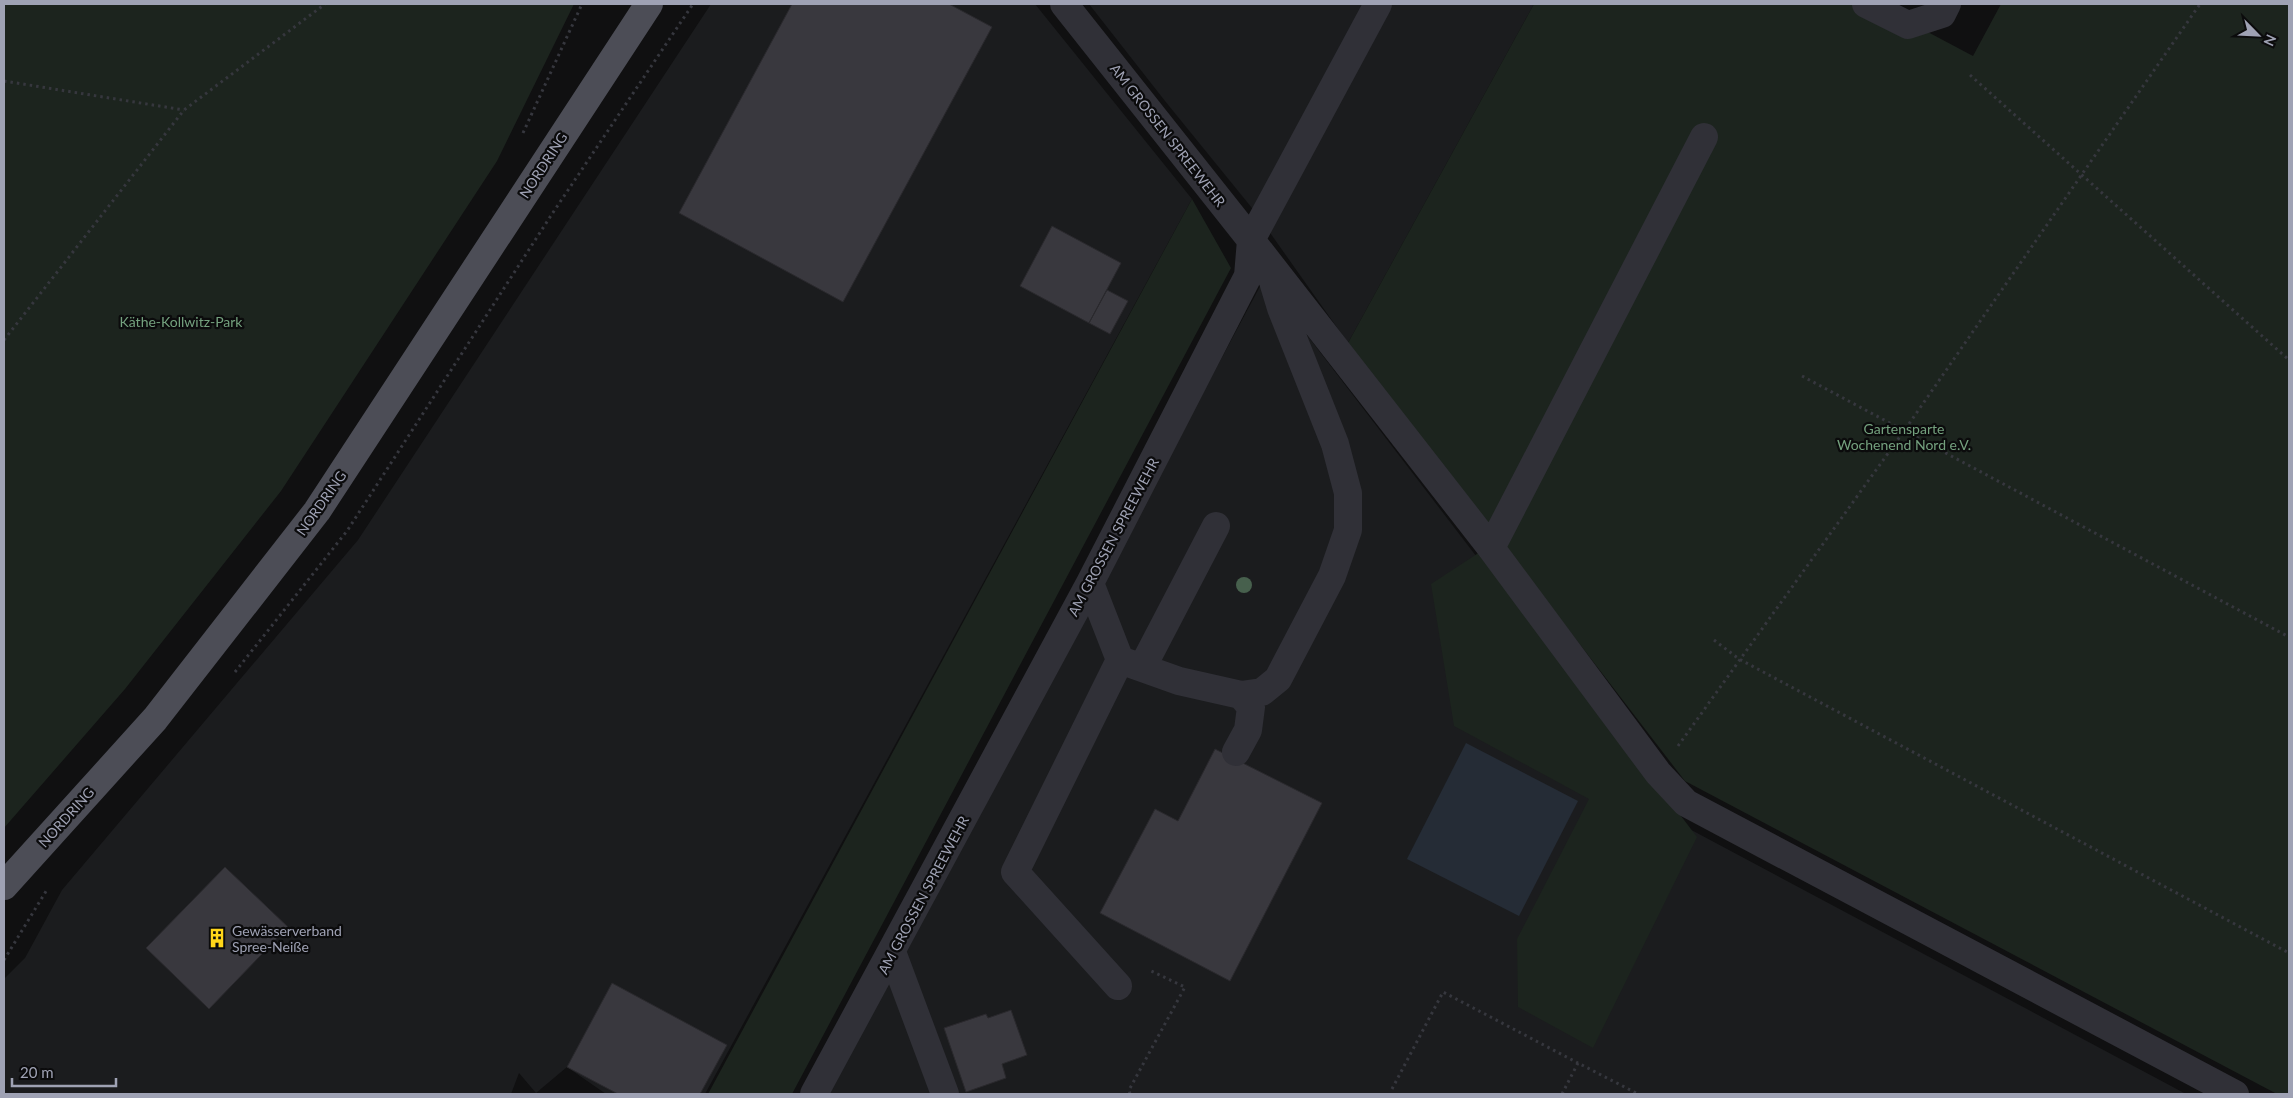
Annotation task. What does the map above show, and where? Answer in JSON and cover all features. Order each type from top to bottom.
[{"type":"main road","name":"NORDRING","points":[[594,87],[628,4]]},
{"type":"main road","name":"NORDRING","points":[[4,886],[155,719],[317,512],[649,4]]},
{"type":"street","name":"AM GROSSEN SPREEWEHR","points":[[814,1094],[1090,583],[1248,276],[1258,248],[1064,4]]},
{"type":"street","points":[[1090,583],[1131,663],[1179,681],[1241,695],[1262,692],[1278,679],[1332,576],[1348,530],[1348,492],[1335,444],[1258,248],[1378,4]]},
{"type":"street","points":[[1866,4],[1908,25],[1942,14],[1948,4]]},
{"type":"street","points":[[1491,548],[1704,137]]},
{"type":"street","points":[[1258,248],[1491,548],[1658,773],[1686,803],[2235,1094]]},
{"type":"street","points":[[1118,986],[1015,872],[1131,663],[1216,526]]},
{"type":"street","points":[[1236,752],[1248,730],[1251,707],[1241,695]]},
{"type":"street","points":[[892,952],[946,1094]]},
{"type":"path","points":[[4,340],[184,110],[325,4]]},
{"type":"path","points":[[521,140],[582,4]]},
{"type":"path","points":[[1658,773],[1904,431],[2200,4]]},
{"type":"path","points":[[1970,74],[2289,360]]},
{"type":"path","points":[[4,81],[184,110]]},
{"type":"path","points":[[1802,376],[2289,637]]},
{"type":"path","points":[[1714,640],[1739,659],[2289,953]]},
{"type":"path","points":[[1130,1094],[1129,1090],[1185,987],[1149,970]]},
{"type":"path","points":[[1392,1089],[1444,992],[1638,1094]]},
{"type":"path","points":[[1562,1094],[1578,1063]]},
{"type":"shaded area","points":[[711,4],[1035,4],[1192,199],[705,1094],[606,1094],[567,1067],[536,1093],[519,1073],[511,1094],[4,1094],[4,979],[25,958],[62,890],[358,540]]},
{"type":"shaded area","points":[[1089,4],[1534,4],[1348,343],[1256,213]]},
{"type":"shaded area","points":[[1264,279],[1682,825],[2186,1094],[827,1094]]},
{"type":"shaded area","points":[[1466,743],[1578,801],[1519,916],[1407,859]]},
{"type":"green space","name":"Käthe-Kollwitz-Park","points":[[4,4],[574,4],[497,161],[281,491],[125,689],[4,828]]},
{"type":"green space","name":"Gartensparte Wochenend Nord e.V.","points":[[1534,4],[1875,4],[1973,56],[2001,4],[2289,4],[2289,1094],[2277,1094],[1685,781],[1348,343]]},
{"type":"green space","points":[[1192,199],[1231,268],[792,1094],[708,1094]]},
{"type":"green space","points":[[1480,552],[1697,837],[1593,1048],[1518,1007],[1517,939],[1589,799],[1454,726],[1431,584]]},
{"type":"building","points":[[792,4],[949,4],[992,27],[843,302],[679,213]]},
{"type":"building","points":[[1052,226],[1121,263],[1089,323],[1020,286]]},
{"type":"building","points":[[1107,290],[1128,301],[1110,334],[1089,323]]},
{"type":"building","points":[[1215,749],[1322,803],[1230,981],[1100,913],[1155,809],[1178,821]]},
{"type":"building","name":"Gewässerverband Spree-Neiße","points":[[225,867],[288,927],[209,1009],[146,948]]},
{"type":"building","points":[[612,983],[727,1045],[700,1094],[618,1094],[567,1067]]},
{"type":"building","points":[[1011,1010],[1027,1055],[1002,1064],[1006,1078],[966,1092],[944,1028],[986,1014],[988,1018]]},
{"type":"place","name":"Gewässerverband Spree-Neiße","points":[[217,938]]}]
